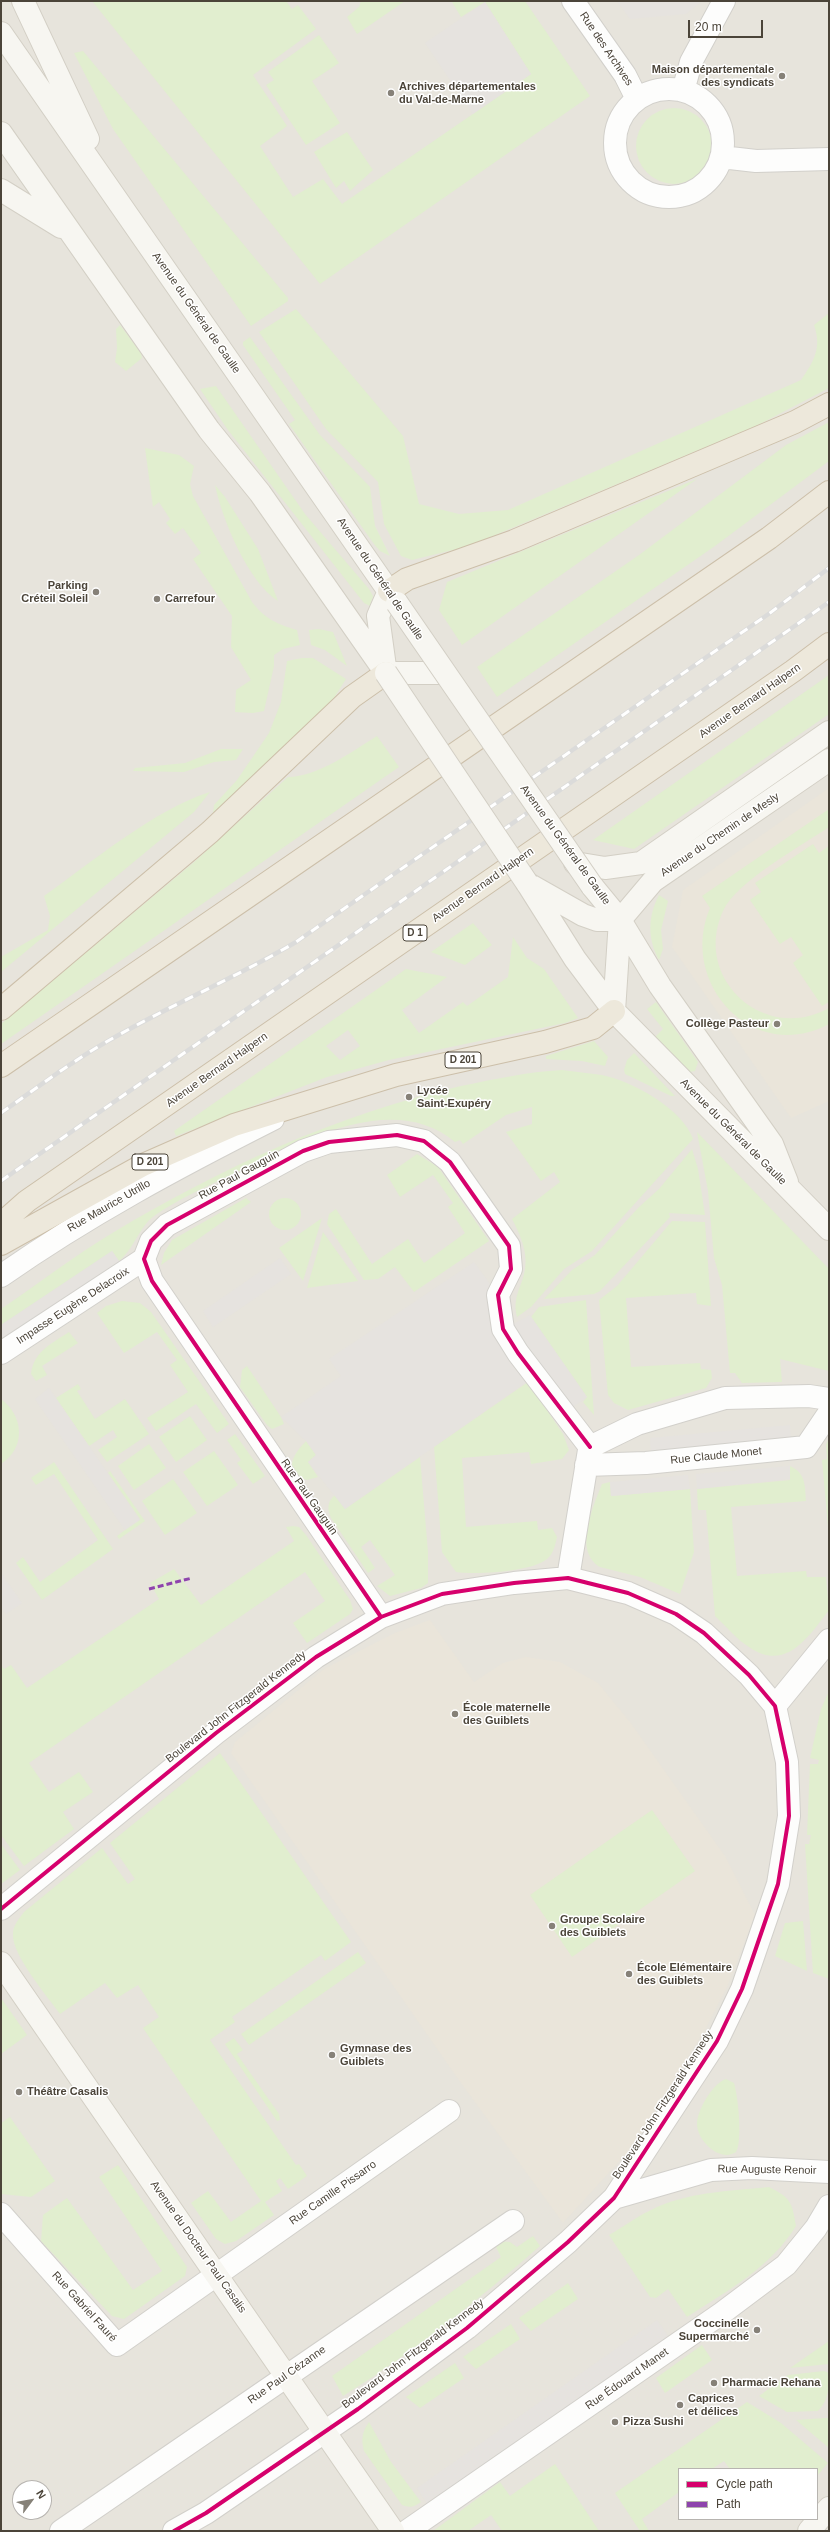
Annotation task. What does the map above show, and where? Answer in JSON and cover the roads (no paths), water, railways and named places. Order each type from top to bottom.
[{"type":"highway","points":[[393,597],[407,579],[514,541],[795,422],[829,404]]},
{"type":"highway","points":[[1,1066],[763,543],[829,492]]},
{"type":"highway","name":"Avenue Bernard Halpern","points":[[1,1224],[27,1201],[793,671],[829,644]]},
{"type":"highway","points":[[1,1009],[210,832],[352,697],[386,673]]},
{"type":"highway","name":"D 201","points":[[1,1244],[143,1165],[234,1125],[396,1075],[545,1042],[593,1028],[614,1011]]},
{"type":"main road","points":[[23,1],[115,194]]},
{"type":"main road","name":"Avenue du Général de Gaulle","points":[[1,33],[115,194],[575,863],[620,920],[660,986],[772,1144],[790,1189]]},
{"type":"main road","name":"Avenue du Général de Gaulle","points":[[1,133],[67,231],[209,430],[260,493],[355,628],[587,976],[614,1011],[683,1084],[790,1189]]},
{"type":"main road","points":[[1,190],[67,231]]},
{"type":"main road","points":[[393,597],[378,616],[386,673],[444,673]]},
{"type":"main road","points":[[575,863],[605,868],[641,863],[829,732]]},
{"type":"main road","name":"Avenue du Chemin de Mesly","points":[[620,920],[653,881],[829,760]]},
{"type":"main road","points":[[527,884],[583,915],[597,920],[620,920],[614,1011]]},
{"type":"main road","points":[[790,1189],[829,1229]]},
{"type":"main road","name":"Avenue du Docteur Paul Casalis","points":[[1,1963],[393,2531]]},
{"type":"main road","points":[[809,2531],[829,2508]]},
{"type":"street","name":"Rue des Archives","points":[[573,1],[625,75],[637,98]]},
{"type":"street","points":[[683,90],[691,62],[724,1]]},
{"type":"street","points":[[668,88],[683,90],[696,96],[712,110],[722,132],[721,157],[711,177],[697,189],[680,196],[662,196],[639,188],[623,171],[616,153],[616,132],[625,111],[637,98],[653,91],[668,88]]},
{"type":"street","points":[[721,157],[756,161],[829,159]]},
{"type":"street","name":"Rue Maurice Utrillo","points":[[1,1276],[57,1237],[151,1181],[308,1101]]},
{"type":"street","name":"Rue Paul Gauguin","points":[[381,1618],[198,1351],[152,1281],[144,1259],[151,1241],[167,1225],[303,1150],[329,1142],[397,1136],[424,1141],[450,1162],[509,1246],[511,1269],[498,1295],[503,1329],[588,1456]]},
{"type":"street","name":"Impasse Eugène Delacroix","points":[[1,1353],[144,1259]]},
{"type":"street","points":[[568,1578],[588,1456],[637,1424],[725,1398],[809,1396],[829,1399]]},
{"type":"street","name":"Rue Claude Monet","points":[[588,1456],[646,1463],[806,1447],[829,1413]]},
{"type":"street","name":"Boulevard John Fitzgerald Kennedy","points":[[1,1909],[222,1728],[316,1657],[381,1618],[442,1594],[514,1583],[568,1578],[628,1593],[676,1614],[704,1633],[749,1676],[774,1706],[787,1762],[789,1816],[778,1884],[742,1989],[717,2041],[614,2198],[568,2242],[467,2328],[324,2431],[206,2513],[174,2531]]},
{"type":"street","points":[[774,1706],[829,1640]]},
{"type":"street","name":"Rue Camille Pissarro","points":[[217,2274],[449,2111]]},
{"type":"street","name":"Rue Auguste Renoir","points":[[614,2198],[711,2170],[752,2168],[829,2172]]},
{"type":"street","name":"Rue Édouard Manet","points":[[407,2531],[722,2313],[786,2265],[816,2228],[829,2206]]},
{"type":"street","name":"Rue Gabriel Fauré","points":[[1,2214],[117,2345],[217,2274]]},
{"type":"street","name":"Rue Paul Cézanne","points":[[61,2531],[286,2375],[513,2221]]},
{"type":"railway","points":[[1,1113],[86,1054],[160,1013],[274,955],[296,942],[770,613],[829,568]]},
{"type":"railway","points":[[1,1181],[829,602]]},
{"type":"place","name":"Maison départementale des syndicats","points":[[782,76]]},
{"type":"place","name":"Archives départementales du Val-de-Marne","points":[[391,93]]},
{"type":"place","name":"Parking Créteil Soleil","points":[[96,592]]},
{"type":"place","name":"Carrefour","points":[[157,599]]},
{"type":"place","name":"Collège Pasteur","points":[[777,1024]]},
{"type":"place","name":"Lycée Saint-Exupéry","points":[[409,1097]]},
{"type":"place","name":"École maternelle des Guiblets","points":[[455,1714]]},
{"type":"place","name":"Groupe Scolaire des Guiblets","points":[[552,1926]]},
{"type":"place","name":"École Elémentaire des Guiblets","points":[[629,1974]]},
{"type":"place","name":"Gymnase des Guiblets","points":[[332,2055]]},
{"type":"place","name":"Théâtre Casalis","points":[[19,2092]]},
{"type":"place","name":"Coccinelle Supermarché","points":[[757,2330]]},
{"type":"place","name":"Pharmacie Rehana","points":[[714,2383]]},
{"type":"place","name":"Caprices et délices","points":[[680,2405]]},
{"type":"place","name":"Pizza Sushi","points":[[615,2422]]}]
